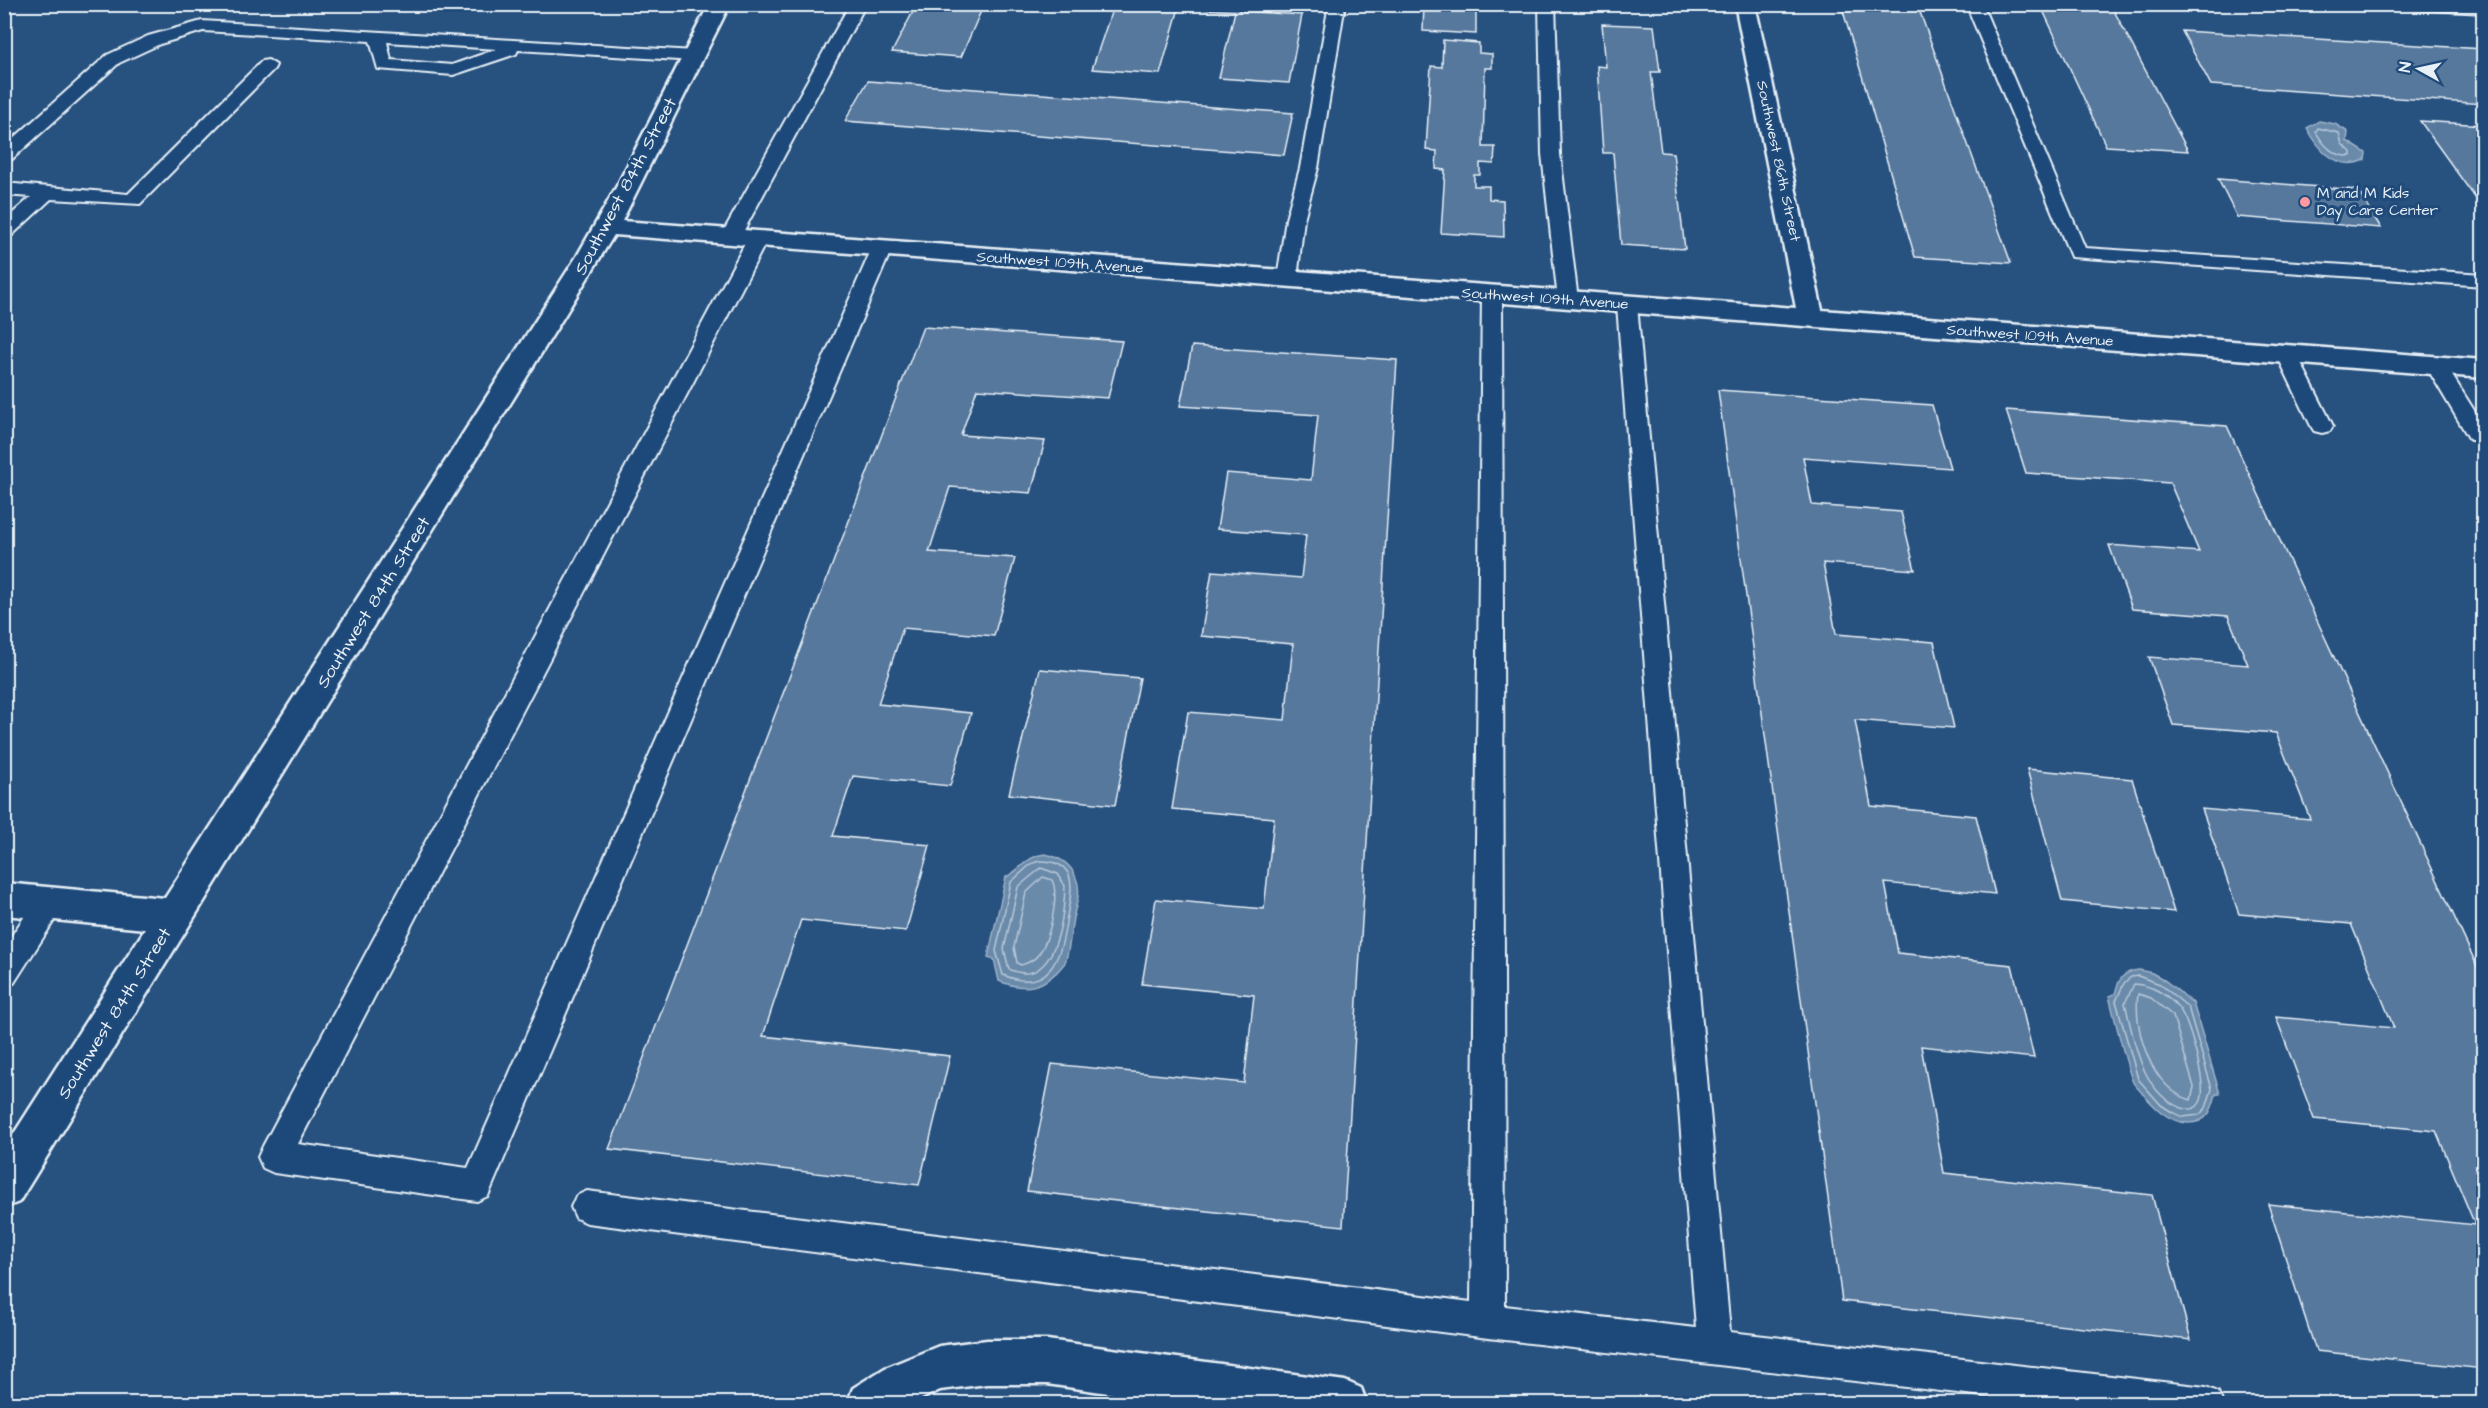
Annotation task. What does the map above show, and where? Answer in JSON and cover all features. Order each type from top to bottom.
[{"type":"street","name":"Southwest 84th Street","points":[[4,1186],[176,916],[607,227],[720,4]]},
{"type":"street","name":"Southwest 86th Street","points":[[1745,4],[1811,319]]},
{"type":"street","name":"Southwest 109th Avenue","points":[[607,227],[2484,369]]},
{"type":"street","points":[[4,899],[176,916]]},
{"type":"street","points":[[869,1404],[901,1384],[939,1368],[987,1362],[1047,1362],[1345,1404]]},
{"type":"lane","points":[[731,236],[858,4]]},
{"type":"lane","points":[[1287,279],[1295,219],[1309,168],[1337,4]]},
{"type":"lane","points":[[1547,4],[1551,154],[1568,300]]},
{"type":"lane","points":[[1974,4],[2078,253],[2484,280]]},
{"type":"lane","points":[[2412,4],[2484,9]]},
{"type":"lane","points":[[4,157],[113,59],[154,40],[202,26],[694,56]]},
{"type":"lane","points":[[377,37],[384,65],[453,70],[522,46]]},
{"type":"lane","points":[[4,189],[133,200],[268,65]]},
{"type":"lane","points":[[4,232],[46,193]]},
{"type":"lane","points":[[758,238],[274,1157],[477,1185],[882,248]]},
{"type":"lane","points":[[1488,1321],[1492,294]]},
{"type":"lane","points":[[1627,305],[1714,1345]]},
{"type":"lane","points":[[2286,355],[2322,426]]},
{"type":"lane","points":[[2436,366],[2478,435]]},
{"type":"lane","points":[[4,973],[50,904]]},
{"type":"lane","points":[[587,1208],[1488,1321],[1714,1345],[2206,1404]]},
{"type":"water","points":[[2319,121],[2335,124],[2348,132],[2347,141],[2366,153],[2365,160],[2346,163],[2330,157],[2317,144],[2307,128]]},
{"type":"water","points":[[1045,854],[1060,859],[1068,865],[1078,883],[1078,898],[1064,964],[1050,978],[1034,986],[1018,986],[999,981],[994,959],[988,957],[1006,877],[1033,857]]},
{"type":"water","points":[[2139,970],[2163,979],[2193,1003],[2220,1094],[2216,1094],[2211,1110],[2200,1121],[2188,1123],[2171,1119],[2157,1109],[2134,1084],[2109,996],[2115,994],[2125,974]]},
{"type":"building","points":[[917,4],[984,4],[961,57],[892,52]]},
{"type":"building","points":[[1114,4],[1241,4],[1239,11],[1302,15],[1289,83],[1219,78],[1235,11],[1179,8],[1160,74],[1092,69]]},
{"type":"building","points":[[1424,4],[1476,4],[1476,34],[1423,31]]},
{"type":"building","points":[[1841,4],[1917,4],[2011,263],[1915,257]]},
{"type":"building","points":[[2040,4],[2112,7],[2188,151],[2106,146]]},
{"type":"building","points":[[1602,24],[1654,26],[1660,72],[1651,72],[1661,152],[1673,153],[1685,249],[1621,245],[1613,153],[1603,153],[1597,66],[1606,67]]},
{"type":"building","points":[[2182,31],[2484,49],[2484,104],[2211,85]]},
{"type":"building","points":[[1443,40],[1479,43],[1479,53],[1492,54],[1492,68],[1485,68],[1483,147],[1495,147],[1494,164],[1480,163],[1480,175],[1474,175],[1474,186],[1489,186],[1489,199],[1503,200],[1504,237],[1441,233],[1445,170],[1436,169],[1437,151],[1426,150],[1431,66],[1442,67]]},
{"type":"building","points":[[868,81],[1293,113],[1284,155],[845,121]]},
{"type":"building","points":[[2420,121],[2484,125],[2484,210]]},
{"type":"building","points":[[2218,179],[2358,190],[2381,228],[2237,217]]},
{"type":"building","points":[[923,327],[1122,341],[1108,398],[977,389],[961,435],[1045,441],[1031,493],[950,487],[929,552],[1015,558],[994,636],[903,628],[878,704],[971,713],[950,786],[853,776],[833,836],[930,845],[906,931],[801,920],[763,1036],[950,1056],[919,1185],[609,1149]]},
{"type":"building","points":[[1192,346],[1397,360],[1343,1226],[1027,1191],[1052,1064],[1244,1083],[1254,995],[1142,984],[1156,899],[1264,909],[1274,818],[1172,809],[1188,712],[1285,720],[1293,644],[1201,636],[1212,571],[1301,578],[1306,535],[1217,529],[1226,473],[1311,480],[1318,415],[1180,406]]},
{"type":"building","points":[[1718,390],[1932,405],[1950,468],[1803,457],[1812,505],[1901,512],[1915,570],[1823,563],[1836,634],[1934,642],[1954,728],[1855,720],[1871,806],[1976,816],[1995,894],[1885,883],[1898,953],[2012,965],[2034,1058],[1921,1046],[1944,1173],[2152,1195],[2191,1340],[1842,1301]]},
{"type":"building","points":[[2006,410],[2227,426],[2484,981],[2484,1369],[2316,1351],[2268,1204],[2475,1225],[2436,1131],[2314,1119],[2276,1017],[2394,1028],[2351,924],[2239,914],[2202,809],[2310,819],[2276,733],[2173,725],[2149,657],[2248,665],[2228,616],[2132,609],[2109,545],[2199,552],[2170,483],[2026,473]]},
{"type":"building","points":[[1040,669],[1140,678],[1115,805],[1009,794]]},
{"type":"building","points":[[2027,769],[2132,779],[2174,912],[2062,901]]},
{"type":"place","name":"M and M Kids Day Care Center","points":[[2305,202]]}]
